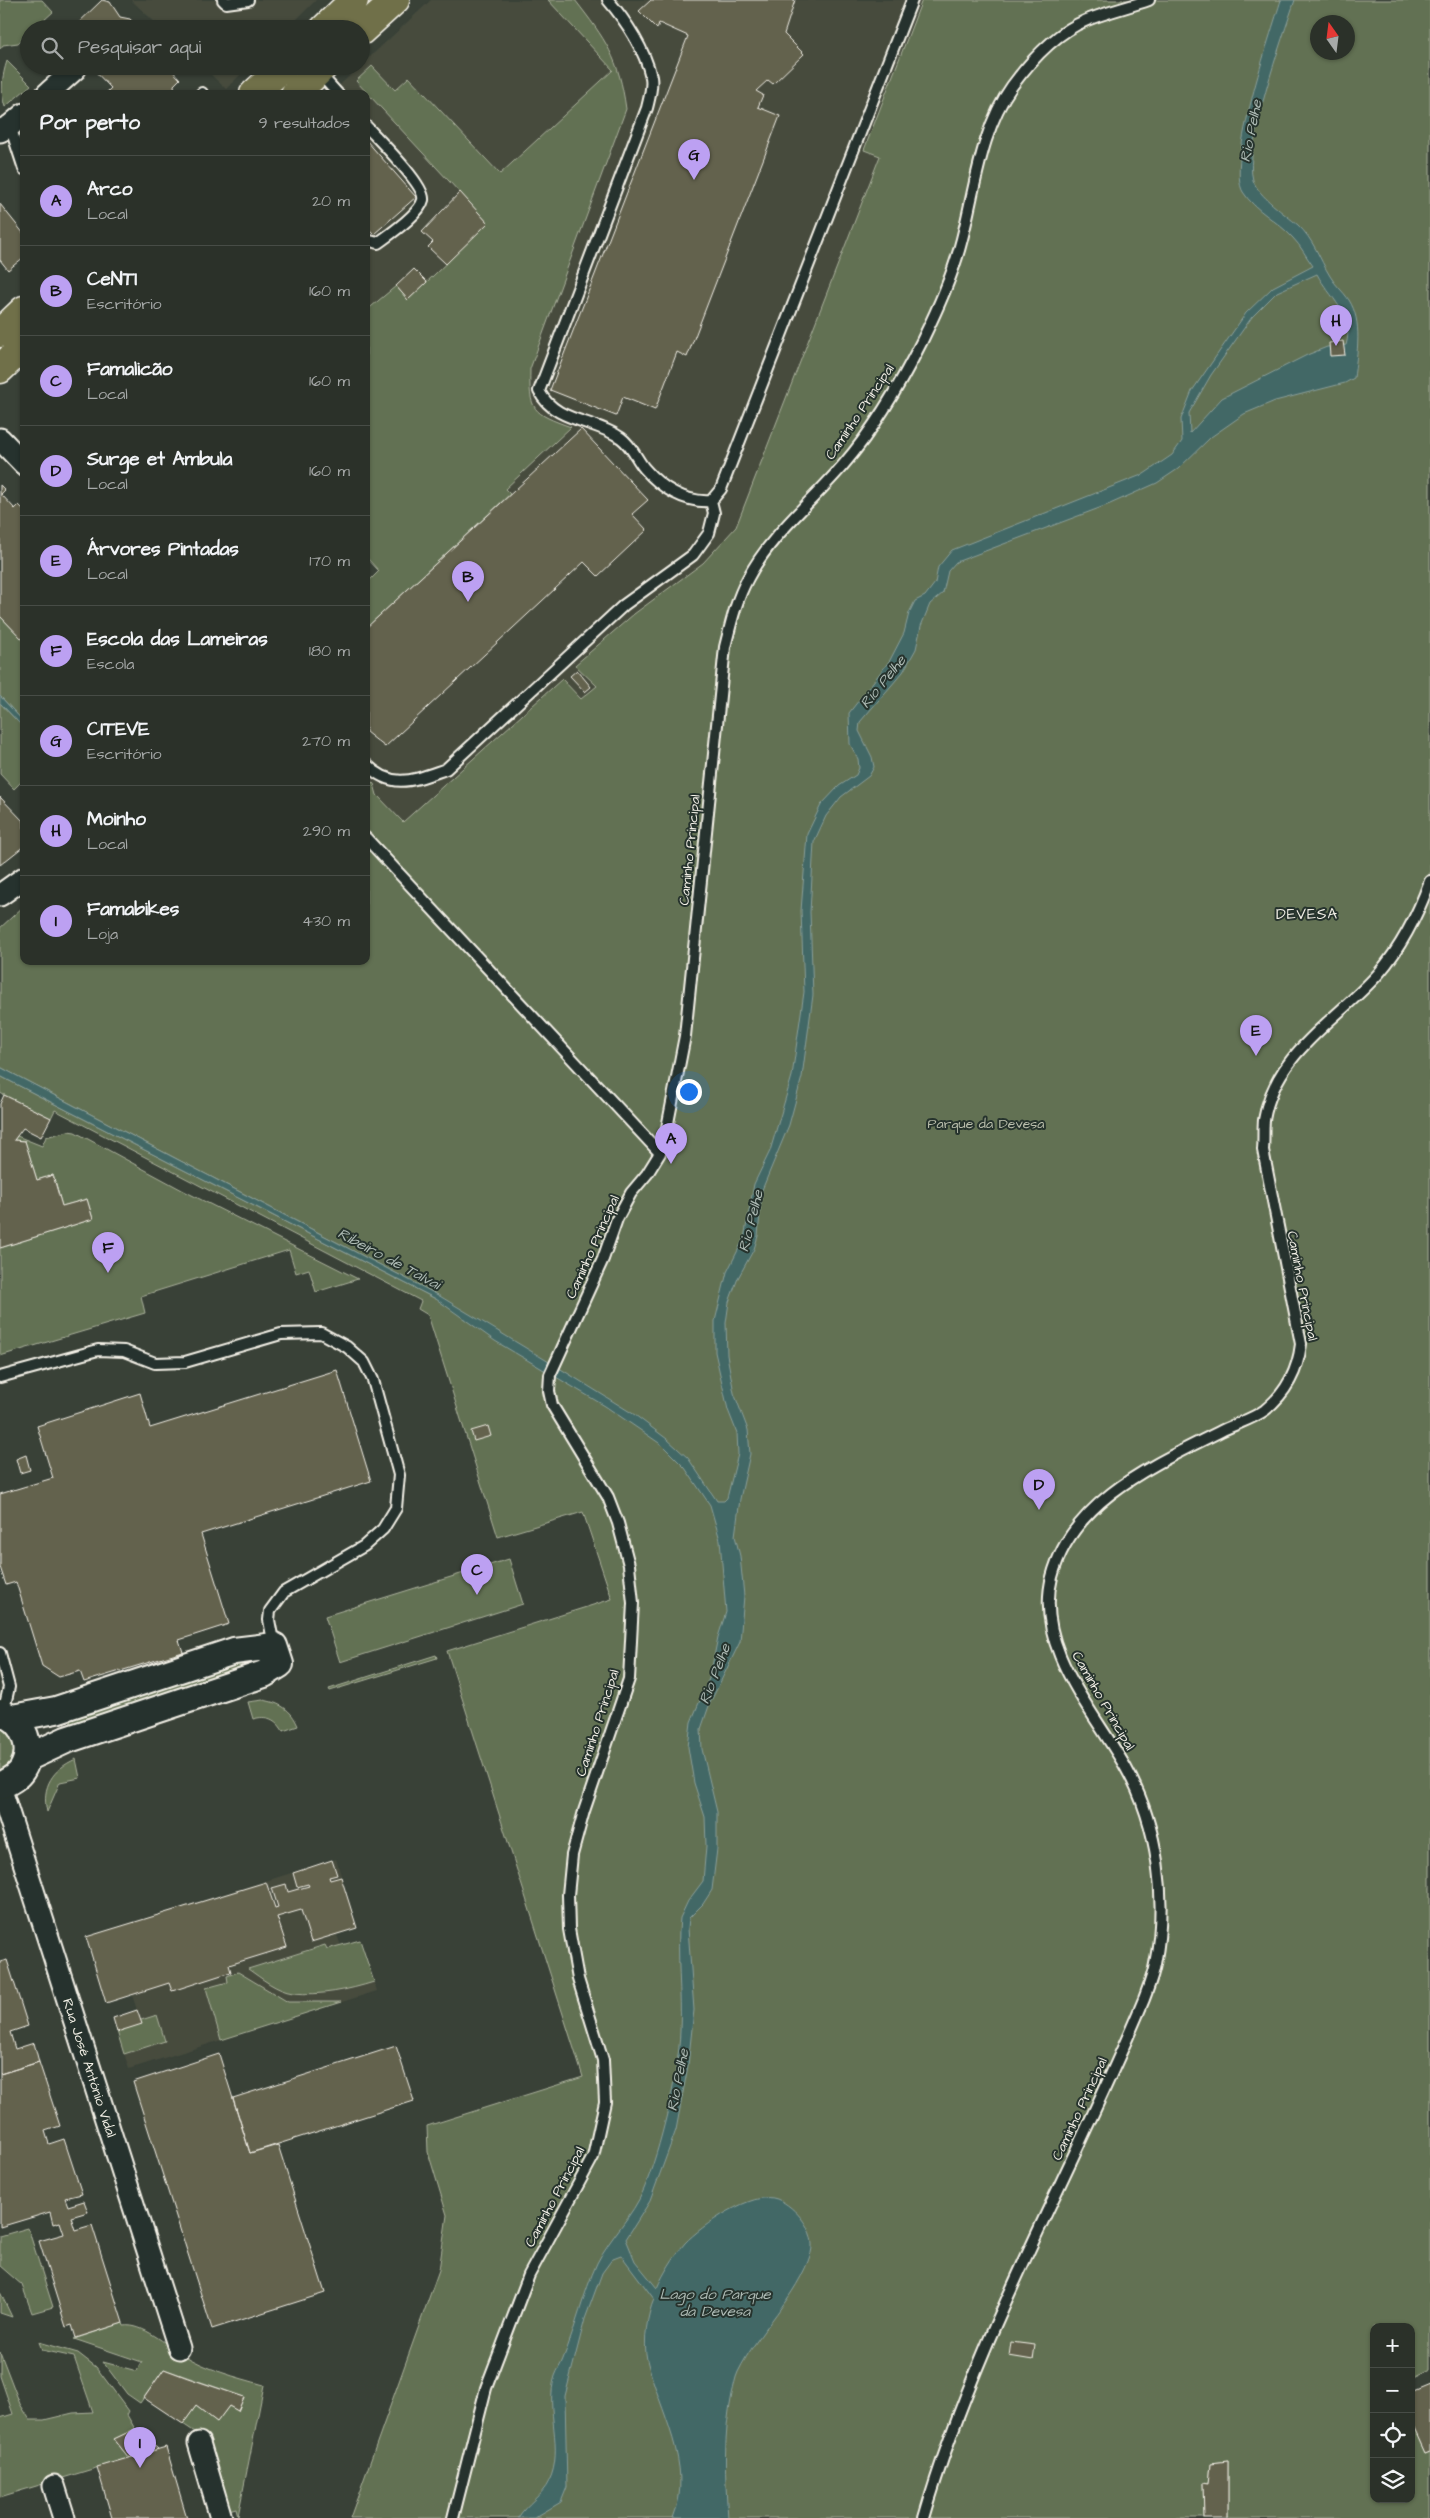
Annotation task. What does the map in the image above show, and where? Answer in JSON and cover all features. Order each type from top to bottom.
[{"type":"main road","points":[[333,20],[354,0]]},
{"type":"main road","points":[[370,23],[395,0]]},
{"type":"main road","points":[[258,90],[274,75]]},
{"type":"main road","points":[[299,90],[315,75]]},
{"type":"main road","points":[[0,333],[20,314]]},
{"type":"main road","points":[[0,369],[20,350]]},
{"type":"street","points":[[51,90],[68,75]]},
{"type":"street","points":[[0,439],[20,460]]},
{"type":"street","points":[[0,895],[20,881]]},
{"type":"street","points":[[5,1715],[56,1710],[234,1651],[274,1646],[280,1664],[264,1674],[66,1740],[27,1758]]},
{"type":"street","points":[[0,1787],[22,1771],[27,1758],[27,1740],[24,1731],[5,1715]]},
{"type":"street","name":"Rua José António Vidal","points":[[0,1787],[179,2348]]},
{"type":"street","points":[[199,2443],[221,2518]]},
{"type":"street","points":[[54,2486],[64,2518]]},
{"type":"lane","points":[[223,0],[226,3],[248,0]]},
{"type":"lane","points":[[608,0],[630,29],[644,59],[652,79],[650,92],[647,108],[540,391],[546,404],[620,437],[634,451],[644,468],[663,486],[677,495],[700,502],[711,501],[721,488],[912,0]]},
{"type":"lane","name":"Caminho Principal","points":[[453,2518],[493,2370],[529,2275],[593,2157],[605,2102],[603,2060],[578,1979],[569,1928],[568,1895],[572,1855],[584,1811],[629,1679],[634,1603],[629,1565],[618,1523],[592,1469],[559,1419],[549,1391],[550,1375],[604,1259],[617,1219],[631,1193],[647,1174],[660,1153],[667,1128],[685,1036],[725,647],[735,606],[748,578],[763,554],[846,462],[888,402],[922,341],[950,279],[988,135],[998,110],[1011,87],[1032,62],[1067,31],[1087,20],[1149,0]]},
{"type":"lane","points":[[325,75],[335,90]]},
{"type":"lane","points":[[11,123],[20,155]]},
{"type":"lane","points":[[370,131],[410,176],[422,192],[423,200],[414,213],[378,243],[370,241]]},
{"type":"lane","points":[[370,768],[378,776],[391,781],[415,780],[446,769],[624,606],[693,554],[709,533],[714,514],[711,501]]},
{"type":"lane","points":[[370,842],[660,1153]]},
{"type":"lane","name":"Caminho Principal","points":[[924,2518],[938,2468],[966,2394],[1144,1999],[1155,1966],[1160,1905],[1158,1877],[1148,1823],[1127,1769],[1080,1694],[1055,1642],[1051,1622],[1050,1594],[1055,1566],[1068,1539],[1082,1519],[1105,1498],[1182,1451],[1264,1411],[1278,1398],[1292,1378],[1299,1358],[1301,1344],[1263,1150],[1264,1121],[1268,1106],[1276,1084],[1301,1047],[1380,972],[1406,935],[1430,881]]},
{"type":"lane","points":[[0,1377],[98,1350],[124,1351],[155,1363],[185,1362],[281,1334],[321,1334],[346,1347],[364,1362],[374,1380],[399,1475],[396,1508],[383,1529],[364,1546],[284,1592],[270,1611],[269,1620],[274,1646]]},
{"type":"lane","points":[[0,1653],[9,1687],[5,1715]]},
{"type":"shaded area","points":[[131,0],[316,0],[296,20],[152,20]]},
{"type":"shaded area","points":[[431,0],[946,0],[553,1008],[370,802],[370,580],[508,445],[396,286],[370,308],[370,90],[334,90],[350,75],[370,75],[370,57]]},
{"type":"shaded area","points":[[211,75],[240,75],[226,89]]},
{"type":"shaded area","points":[[336,1859],[357,1928],[337,1935],[341,1946],[360,1940],[377,1991],[129,2069],[113,2018],[137,2010],[132,1995],[86,1937]]},
{"type":"green space","points":[[0,0],[42,0],[53,12],[44,20],[20,20],[20,41],[3,45],[0,49]]},
{"type":"green space","points":[[548,0],[575,0],[595,27],[610,50],[615,63],[626,109],[530,369],[530,394],[536,408],[548,418],[571,427],[505,489],[510,494],[370,624],[370,580],[379,571],[370,561],[370,308],[396,286],[408,300],[488,223],[370,96],[370,90],[364,90],[356,81],[362,75],[370,75],[370,68],[372,66],[395,90],[409,77],[500,174],[613,70]]},
{"type":"green space","name":"Parque da Devesa","points":[[922,0],[1430,0],[1430,2370],[1415,2377],[1415,2323],[1370,2323],[1370,2503],[1415,2503],[1415,2431],[1425,2453],[1430,2451],[1430,2518],[1228,2518],[1228,2461],[1211,2463],[1209,2484],[1203,2483],[1204,2518],[350,2518],[439,2270],[447,2215],[428,2152],[427,2126],[583,2077],[447,1651],[612,1599],[583,1512],[498,1537],[428,1315],[418,1309],[421,1301],[55,1110],[51,1118],[0,1093],[0,1076],[436,1299],[438,1295],[0,1067],[0,928],[20,910],[20,965],[370,965],[370,780],[374,784],[377,795],[403,822],[562,679],[581,699],[597,686],[575,665],[634,614],[703,563],[736,527],[880,156],[864,150]]},
{"type":"green space","points":[[7,61],[31,85],[25,90],[20,90],[20,94],[5,107],[2,96]]},
{"type":"green space","points":[[0,616],[20,637],[20,718],[0,696]]},
{"type":"green space","points":[[0,703],[20,724],[20,783],[14,789],[0,774]]},
{"type":"green space","points":[[68,1131],[75,1132],[184,1191],[358,1279],[316,1292],[309,1269],[296,1273],[289,1250],[141,1296],[145,1313],[0,1356],[0,1248],[93,1219],[87,1199],[62,1206],[53,1175],[37,1180],[25,1141],[14,1140],[17,1136],[42,1146],[46,1137]]},
{"type":"green space","points":[[509,1559],[523,1604],[340,1662],[325,1616]]},
{"type":"green space","points":[[436,1655],[437,1658],[330,1691],[329,1689]]},
{"type":"green space","points":[[236,1663],[241,1664],[242,1670],[72,1727],[69,1716]]},
{"type":"green space","points":[[263,1700],[284,1708],[292,1715],[298,1726],[283,1731],[271,1719],[253,1719],[248,1702]]},
{"type":"green space","points":[[0,1725],[11,1736],[15,1748],[12,1760],[0,1771]]},
{"type":"green space","points":[[76,1759],[80,1778],[60,1782],[47,1812],[47,1786],[55,1773]]},
{"type":"green space","points":[[360,1940],[374,1982],[354,1988],[324,1993],[303,1994],[287,1992],[275,1987],[248,1969],[325,1945],[327,1949]]},
{"type":"green space","points":[[238,1972],[288,2002],[341,2002],[221,2040],[206,1988],[228,1982],[227,1976]]},
{"type":"green space","points":[[157,2015],[165,2041],[124,2054],[116,2028]]},
{"type":"green space","points":[[28,2228],[53,2307],[32,2313],[22,2285],[0,2266],[0,2236]]},
{"type":"green space","points":[[0,2292],[12,2317],[0,2313]]},
{"type":"green space","points":[[123,2323],[124,2326],[131,2326],[146,2331],[201,2364],[264,2385],[238,2516],[236,2508],[229,2510],[207,2435],[201,2436],[183,2424],[196,2406],[217,2422],[229,2406],[238,2411],[244,2397],[164,2369],[140,2403],[127,2394],[103,2362],[137,2371],[142,2362],[74,2339]]},
{"type":"green space","points":[[39,2342],[78,2353],[96,2367],[129,2411],[127,2415],[135,2429],[114,2439],[129,2458],[0,2497],[0,2418],[13,2414],[0,2376],[0,2352],[20,2404],[30,2420],[44,2420],[73,2413],[93,2412],[74,2357],[42,2350]]},
{"type":"water","points":[[1281,0],[1295,0],[1259,118],[1251,165],[1253,180],[1266,198],[1304,231],[1332,279],[1349,300],[1358,328],[1354,378],[1345,383],[1275,401],[1244,414],[1211,437],[1178,469],[1157,483],[1110,504],[956,562],[948,571],[943,593],[930,604],[921,626],[916,649],[903,672],[860,722],[859,731],[872,757],[874,767],[869,776],[841,797],[826,816],[814,842],[810,912],[813,995],[802,1077],[789,1125],[762,1190],[758,1236],[754,1249],[738,1278],[729,1302],[726,1323],[727,1355],[734,1393],[748,1430],[750,1454],[740,1499],[735,1536],[740,1556],[744,1596],[740,1642],[710,1703],[701,1729],[702,1749],[717,1812],[717,1849],[712,1890],[703,1904],[689,1918],[688,1928],[694,2010],[688,2066],[676,2130],[650,2201],[626,2239],[635,2261],[657,2288],[673,2259],[693,2236],[728,2211],[742,2204],[767,2198],[777,2199],[798,2214],[811,2237],[811,2253],[805,2269],[787,2299],[746,2357],[736,2377],[729,2410],[726,2441],[728,2518],[673,2518],[679,2498],[678,2458],[673,2438],[652,2379],[645,2345],[649,2313],[654,2299],[621,2255],[613,2258],[602,2273],[585,2319],[565,2396],[567,2487],[561,2502],[534,2518],[518,2518],[549,2481],[555,2456],[552,2389],[555,2376],[568,2347],[597,2263],[634,2208],[644,2189],[662,2133],[676,2068],[680,2031],[680,1918],[688,1901],[703,1881],[706,1846],[705,1817],[694,1783],[688,1747],[691,1722],[710,1676],[718,1637],[726,1612],[720,1540],[710,1505],[685,1468],[662,1445],[605,1406],[495,1341],[436,1299],[0,1076],[0,1067],[438,1295],[635,1415],[667,1439],[688,1458],[717,1501],[724,1501],[727,1498],[738,1454],[737,1433],[728,1410],[715,1352],[715,1321],[727,1272],[744,1238],[754,1184],[770,1151],[792,1076],[804,992],[801,911],[807,834],[821,805],[839,786],[856,775],[859,768],[858,759],[850,744],[849,713],[890,660],[904,633],[909,613],[915,601],[925,596],[935,583],[938,567],[952,550],[1144,474],[1172,455],[1182,441],[1181,419],[1192,391],[1246,313],[1273,287],[1313,266],[1299,244],[1281,226],[1248,199],[1243,192],[1239,177],[1240,155],[1252,98]],"holes":[[[1317,274],[1344,315],[1348,334],[1346,345],[1327,347],[1307,355],[1222,398],[1190,433],[1189,413],[1211,375],[1252,317],[1277,292]]]},
{"type":"water","points":[[0,696],[20,718],[20,724],[0,703]]},
{"type":"building","points":[[102,0],[110,2],[120,17],[131,20],[81,20]]},
{"type":"building","points":[[651,0],[795,0],[784,34],[804,54],[773,84],[768,80],[756,91],[763,95],[758,107],[780,116],[687,357],[677,352],[655,410],[623,397],[616,416],[550,390],[688,36],[659,23],[657,29],[639,11]]},
{"type":"building","points":[[99,75],[176,75],[180,79],[174,85],[175,90],[109,90],[111,88]]},
{"type":"building","points":[[370,145],[416,197],[374,234],[370,230]]},
{"type":"building","points":[[460,192],[488,223],[446,264],[428,247],[433,242],[422,232]]},
{"type":"building","points":[[0,204],[20,229],[20,260],[8,270],[0,260]]},
{"type":"building","points":[[414,269],[427,282],[408,300],[396,286]]},
{"type":"building","points":[[1343,341],[1345,355],[1330,356],[1329,343]]},
{"type":"building","points":[[581,429],[648,500],[632,514],[647,530],[598,576],[584,562],[385,747],[370,735],[370,624]]},
{"type":"building","points":[[0,485],[5,490],[1,494],[15,509],[20,506],[20,637],[0,616]]},
{"type":"building","points":[[577,670],[591,687],[585,692],[570,676]]},
{"type":"building","points":[[0,797],[20,818],[20,849],[0,865]]},
{"type":"building","points":[[4,1095],[51,1118],[41,1137],[23,1128],[14,1140],[25,1141],[37,1180],[53,1175],[62,1206],[87,1199],[93,1219],[0,1248],[0,1104]]},
{"type":"building","points":[[337,1370],[371,1481],[201,1534],[229,1624],[179,1640],[183,1652],[84,1682],[80,1671],[59,1677],[42,1666],[16,1582],[6,1585],[0,1567],[0,1494],[53,1478],[37,1426],[140,1393],[150,1428]]},
{"type":"building","points":[[488,1426],[491,1436],[474,1441],[471,1431]]},
{"type":"building","points":[[26,1455],[30,1470],[20,1473],[16,1459]]},
{"type":"building","points":[[332,1860],[337,1875],[329,1877],[330,1880],[341,1877],[357,1928],[311,1942],[301,1910],[277,1917],[287,1947],[229,1965],[231,1972],[172,1991],[169,1983],[106,2003],[86,1937],[266,1882],[275,1908],[278,1907],[272,1888],[286,1884],[288,1892],[309,1886],[308,1884],[297,1887],[293,1873]]},
{"type":"building","points":[[7,1960],[28,2026],[10,2032],[15,2049],[34,2043],[39,2062],[0,2074],[0,1962]]},
{"type":"building","points":[[137,2010],[142,2024],[117,2032],[113,2018]]},
{"type":"building","points":[[396,2046],[414,2101],[250,2153],[233,2098]]},
{"type":"building","points":[[219,2054],[250,2153],[278,2145],[325,2293],[212,2329],[133,2082]]},
{"type":"building","points":[[39,2062],[60,2126],[45,2131],[49,2144],[64,2139],[82,2194],[65,2198],[68,2206],[84,2201],[88,2212],[71,2217],[75,2230],[92,2225],[123,2323],[76,2338],[72,2325],[66,2327],[39,2241],[64,2234],[60,2222],[53,2224],[50,2212],[0,2227],[0,2074]]},
{"type":"building","points":[[1011,2342],[1035,2345],[1033,2360],[1009,2356]]},
{"type":"building","points":[[164,2369],[244,2397],[238,2411],[229,2406],[217,2422],[196,2406],[183,2424],[144,2398]]},
{"type":"building","points":[[1430,2385],[1430,2451],[1425,2453],[1415,2431],[1415,2391]]},
{"type":"building","points":[[135,2429],[158,2449],[129,2458],[114,2439]]},
{"type":"building","points":[[166,2447],[187,2518],[112,2518],[97,2467]]},
{"type":"building","points":[[1228,2461],[1228,2518],[1204,2518],[1203,2483],[1209,2484],[1211,2463]]},
{"type":"place","name":"CITEVE","points":[[694,180]]},
{"type":"place","name":"Moinho","points":[[1336,346]]},
{"type":"place","name":"CeNTI","points":[[468,602]]},
{"type":"place","name":"Árvores Pintadas","points":[[1256,1056]]},
{"type":"place","name":"Arco","points":[[671,1164]]},
{"type":"place","name":"Escola das Lameiras","points":[[108,1273]]},
{"type":"place","name":"Surge et Ambula","points":[[1039,1510]]},
{"type":"place","name":"Famalicão","points":[[477,1595]]},
{"type":"place","name":"Famabikes","points":[[140,2468]]},
{"type":"district","name":"DEVESA","points":[[1307,914]]},
{"type":"water label","name":"Rio Pelhe","points":[[1251,131]]},
{"type":"water label","name":"Rio Pelhe","points":[[883,682]]},
{"type":"water label","name":"Rio Pelhe","points":[[751,1221]]},
{"type":"water label","name":"Ribeiro de Talvai","points":[[389,1259]]},
{"type":"water label","name":"Rio Pelhe","points":[[715,1674]]},
{"type":"water label","name":"Rio Pelhe","points":[[678,2080]]},
{"type":"water label","name":"Lago do Parque da Devesa","points":[[715,2302]]}]
